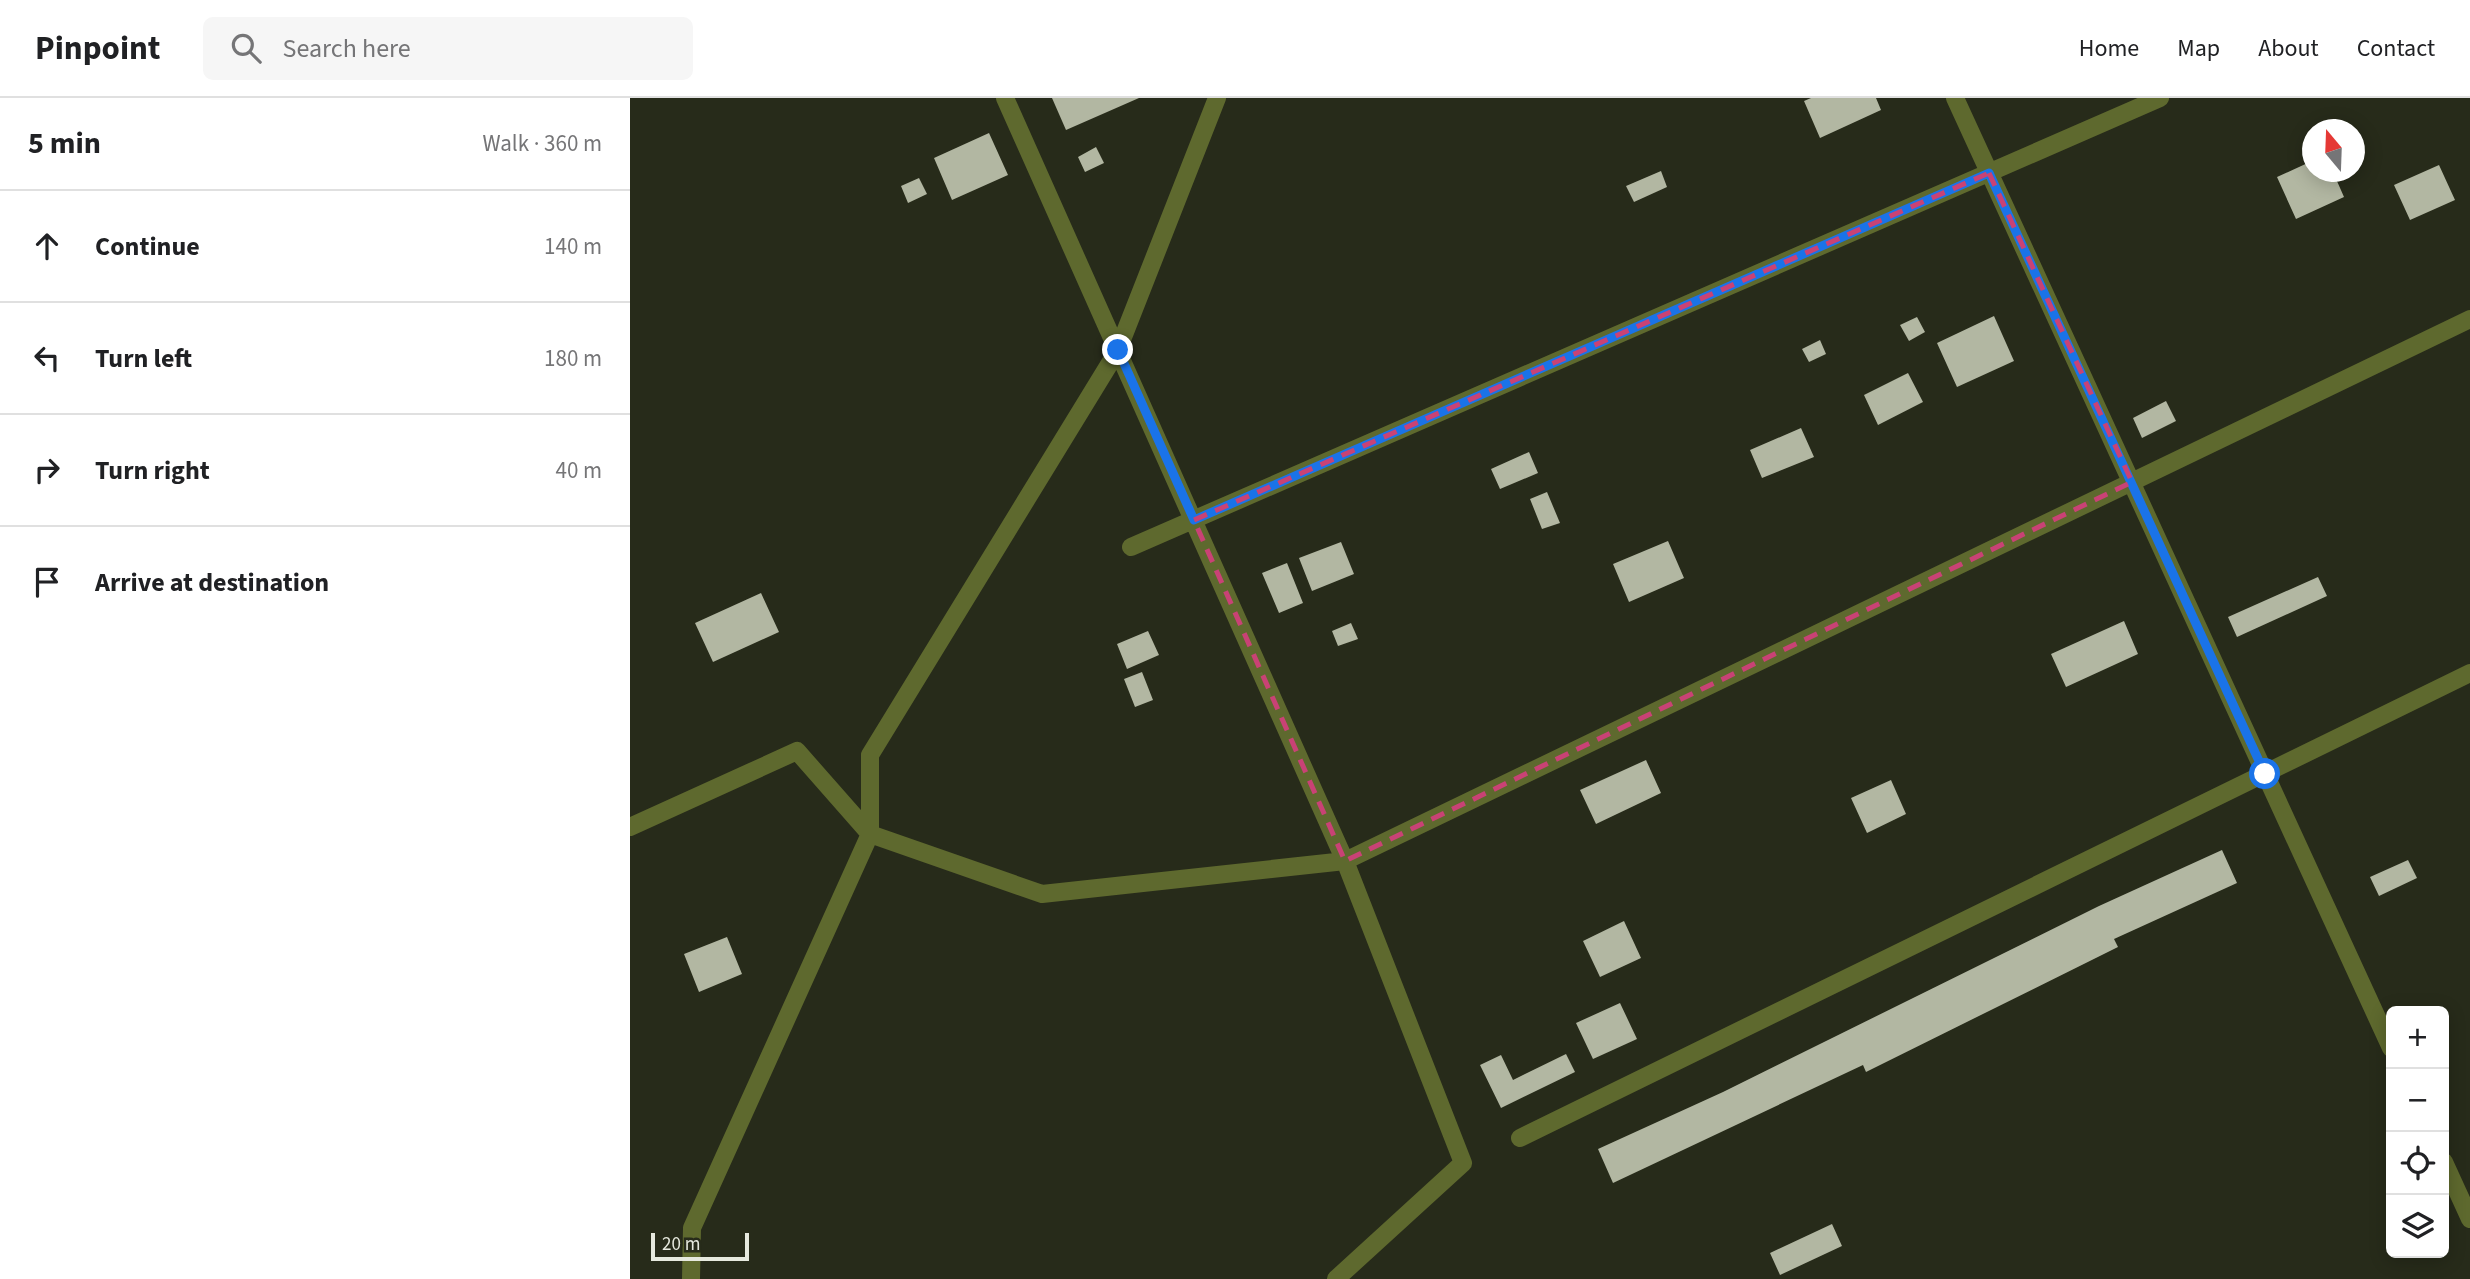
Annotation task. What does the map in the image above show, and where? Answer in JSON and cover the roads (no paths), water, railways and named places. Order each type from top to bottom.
[{"type":"street","points":[[1005,98],[1345,861],[1463,1163],[1336,1279]]},
{"type":"street","points":[[691,1279],[692,1228],[870,834],[870,755],[1118,350],[1217,98]]},
{"type":"street","points":[[1955,98],[2386,1037]]},
{"type":"street","points":[[1131,547],[2160,98]]},
{"type":"street","points":[[630,827],[797,751],[870,834],[1042,894],[1345,861],[2470,319]]},
{"type":"street","points":[[1520,1138],[2470,673]]},
{"type":"street","points":[[2449,1173],[2470,1219]]}]
